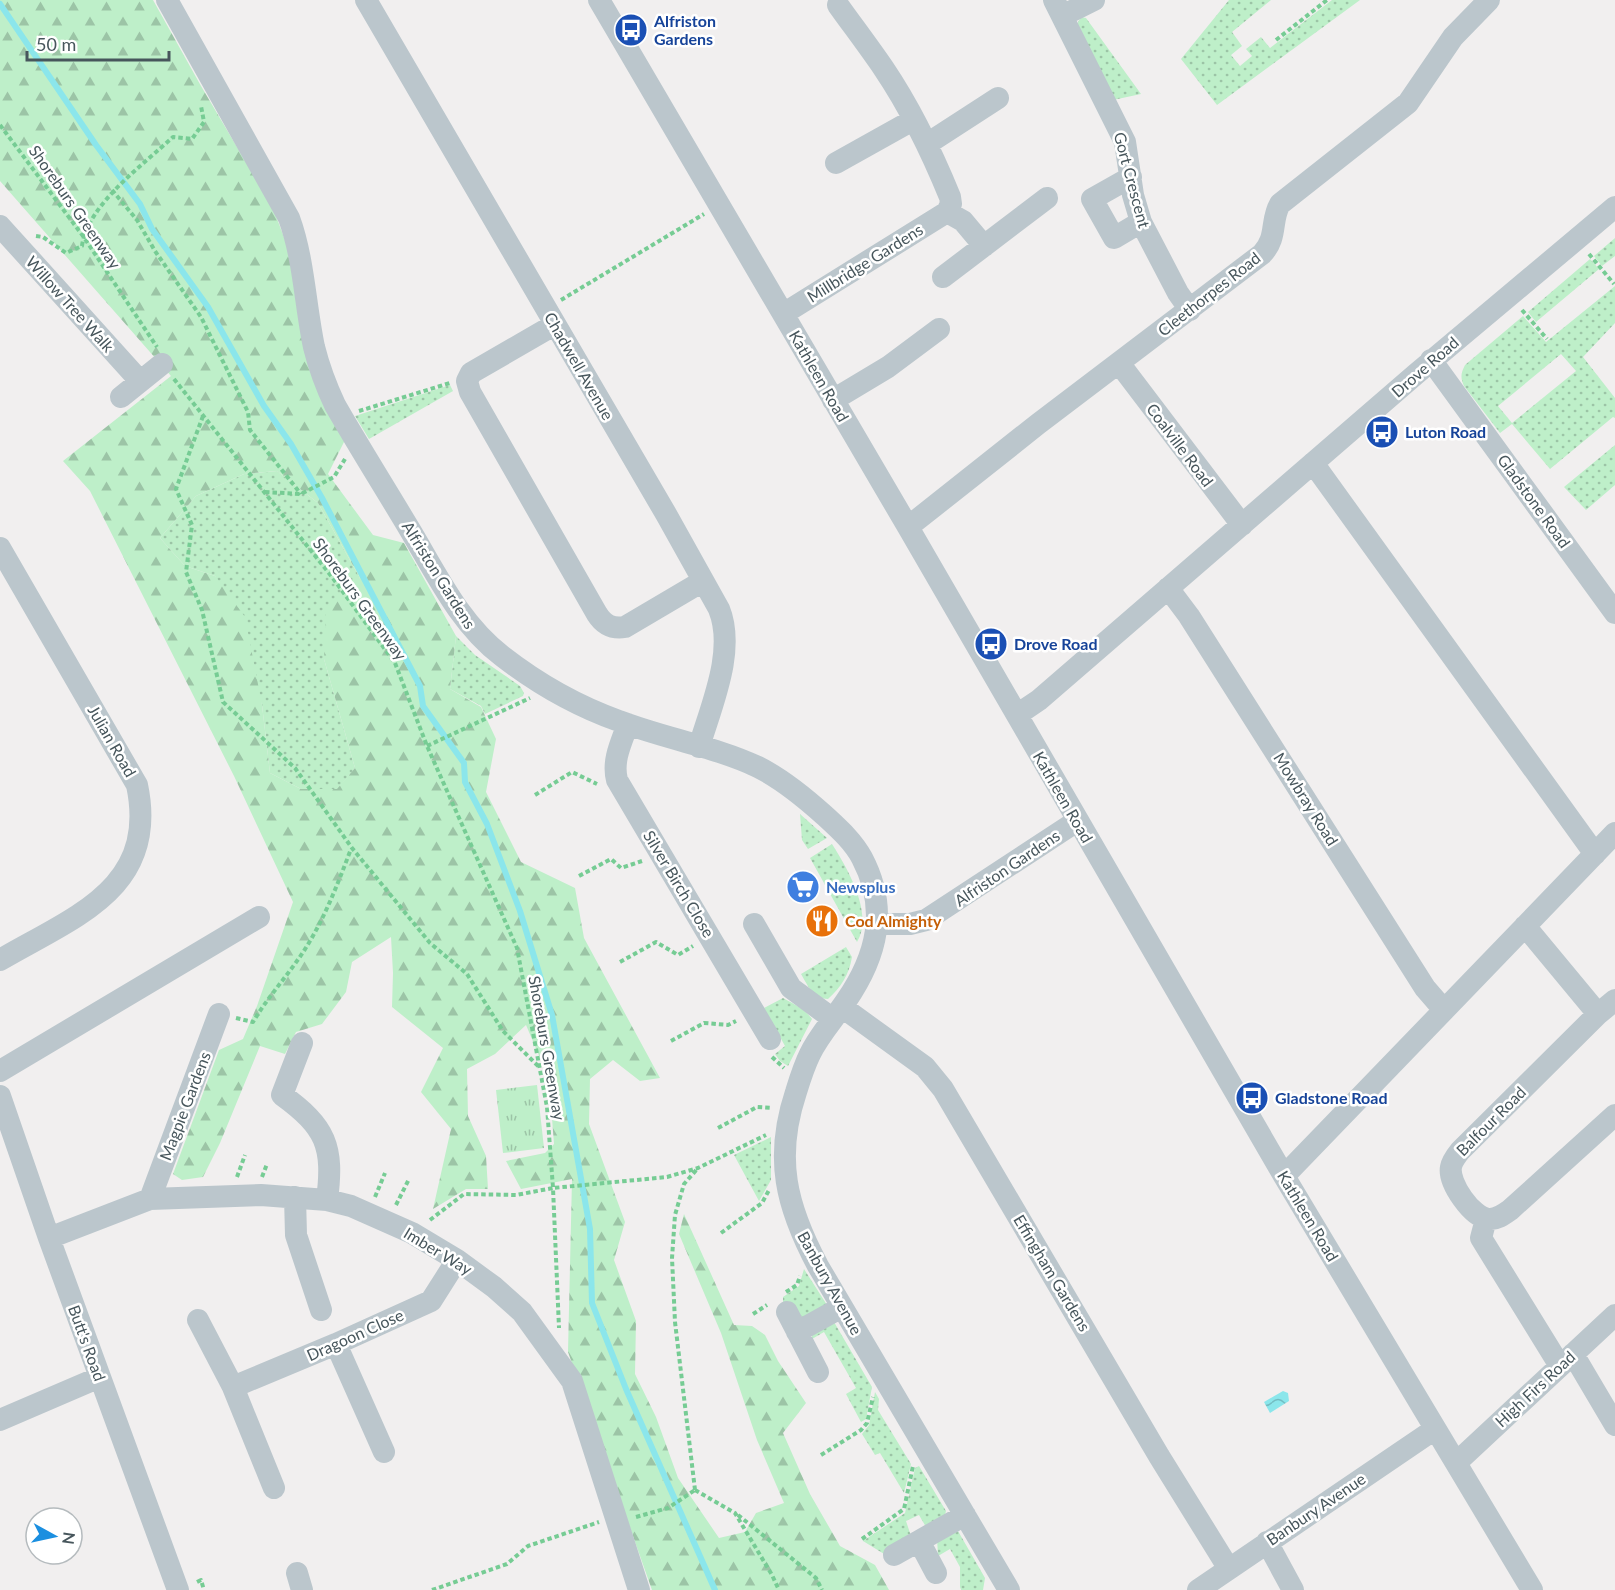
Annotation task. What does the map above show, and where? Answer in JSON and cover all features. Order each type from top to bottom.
[{"type":"street","name":"Alfriston Gardens","points":[[167,0],[289,218],[298,248],[314,347],[326,387],[442,584],[473,630],[501,656],[549,688],[595,712],[744,761],[771,774],[843,833],[856,848],[867,868],[874,891],[878,924],[910,924],[926,920],[1077,821]]},
{"type":"street","name":"Chadwell Avenue","points":[[366,0],[721,614],[725,640],[721,672],[699,747]]},
{"type":"street","name":"Kathleen Road","points":[[599,0],[1284,1176],[1532,1590]]},
{"type":"street","name":"Gort Crescent","points":[[1094,0],[1058,8],[1120,131],[1127,153],[1141,222],[1178,293],[1190,310]]},
{"type":"street","name":"Cleethorpes Road","points":[[908,527],[1038,424],[1263,254],[1271,244],[1276,211],[1280,204],[1408,103],[1448,43],[1489,0]]},
{"type":"street","points":[[838,5],[885,70],[927,144],[950,197],[951,204],[947,212],[963,221],[984,246]]},
{"type":"street","points":[[927,144],[998,98]]},
{"type":"street","points":[[836,163],[913,120]]},
{"type":"street","points":[[1131,177],[1092,199],[1114,238],[1141,222]]},
{"type":"street","points":[[943,277],[1047,198]]},
{"type":"street","name":"Drove Road","points":[[1017,715],[1039,700],[1431,360],[1615,207]]},
{"type":"street","name":"Millbridge Gardens","points":[[783,314],[947,212]]},
{"type":"street","name":"Willow Tree Walk","points":[[8,234],[140,381]]},
{"type":"street","points":[[550,317],[468,377],[466,381],[597,614],[605,624],[618,628],[632,625],[703,581]]},
{"type":"street","points":[[833,400],[888,367],[939,330]]},
{"type":"street","name":"Gladstone Road","points":[[1431,360],[1615,613]]},
{"type":"street","name":"Coalville Road","points":[[1119,363],[1242,525]]},
{"type":"street","points":[[121,397],[162,364]]},
{"type":"street","points":[[1313,463],[1594,854]]},
{"type":"street","name":"Julian Road","points":[[0,548],[137,785],[141,803],[141,821],[136,846],[128,866],[114,887],[98,902],[0,960]]},
{"type":"street","name":"Mowbray Road","points":[[1168,588],[1189,616],[1425,988],[1444,1010]]},
{"type":"street","name":"Silver Birch Close","points":[[628,724],[615,761],[615,771],[620,784],[770,1039]]},
{"type":"street","points":[[1284,1176],[1615,833]]},
{"type":"street","points":[[0,1071],[259,917]]},
{"type":"street","name":"Effingham Gardens","points":[[754,924],[791,988],[920,1062],[935,1077],[1159,1456],[1229,1569]]},
{"type":"street","name":"Banbury Avenue","points":[[878,924],[868,961],[856,985],[809,1055],[789,1117],[784,1157],[789,1199],[799,1229],[815,1260],[1009,1590]]},
{"type":"street","name":"Balfour Road","points":[[1486,1219],[1479,1217],[1471,1209],[1453,1182],[1451,1166],[1454,1158],[1607,1007],[1525,926]]},
{"type":"street","name":"Magpie Gardens","points":[[150,1198],[219,1014]]},
{"type":"street","points":[[302,1043],[282,1095],[302,1110],[317,1126],[327,1144],[330,1167],[327,1200]]},
{"type":"street","name":"Butt's Road","points":[[0,1096],[48,1238],[178,1590]]},
{"type":"street","points":[[1615,1115],[1510,1210],[1495,1219],[1486,1219],[1481,1238],[1566,1360],[1615,1425]]},
{"type":"street","name":"Imber Way","points":[[48,1238],[150,1198],[261,1195],[327,1200],[351,1206],[412,1233],[457,1260],[494,1287],[522,1312],[572,1381],[639,1590]]},
{"type":"street","points":[[295,1197],[297,1235],[321,1310]]},
{"type":"street","name":"Dragoon Close","points":[[233,1386],[336,1344],[431,1301],[457,1260]]},
{"type":"street","points":[[779,1304],[818,1372]]},
{"type":"street","points":[[797,1332],[842,1307]]},
{"type":"street","name":"High Firs Road","points":[[1456,1463],[1615,1315]]},
{"type":"street","points":[[198,1320],[233,1386],[274,1488]]},
{"type":"street","points":[[336,1344],[384,1452]]},
{"type":"street","points":[[0,1420],[100,1377]]},
{"type":"street","name":"Banbury Avenue","points":[[1198,1590],[1435,1429]]},
{"type":"street","points":[[894,1555],[965,1515]]},
{"type":"street","points":[[919,1540],[936,1573]]},
{"type":"street","points":[[1267,1542],[1293,1590]]},
{"type":"path","points":[[1276,40],[1327,0]]},
{"type":"path","points":[[8,234],[43,237],[66,253],[82,246],[83,236],[113,190],[173,137],[192,139],[204,122],[201,103]]},
{"type":"path","name":"Shoreburs Greenway","points":[[0,125],[83,236],[157,347],[162,364],[265,492],[395,663],[427,746],[517,948],[547,1107],[559,1332]]},
{"type":"path","points":[[113,190],[137,220],[155,251],[201,317],[248,412],[250,430],[302,494]]},
{"type":"path","points":[[550,317],[719,205]]},
{"type":"path","points":[[1589,254],[1614,284]]},
{"type":"path","points":[[1522,310],[1547,339]]},
{"type":"path","points":[[341,416],[468,377]]},
{"type":"path","points":[[203,416],[176,489],[192,525],[186,572],[202,610],[224,702],[295,768],[352,848],[430,943],[467,974],[503,1031],[540,1068]]},
{"type":"path","points":[[265,492],[302,494],[327,481]]},
{"type":"path","points":[[427,746],[549,688]]},
{"type":"path","points":[[535,795],[572,772],[609,790],[620,784]]},
{"type":"path","points":[[219,1014],[253,1022],[306,948],[328,910],[352,848]]},
{"type":"path","points":[[579,876],[610,859],[621,868],[662,855]]},
{"type":"path","points":[[620,962],[656,942],[678,955],[710,936]]},
{"type":"path","points":[[671,1041],[704,1023],[728,1025],[754,1010]]},
{"type":"path","points":[[718,1128],[757,1107],[789,1117]]},
{"type":"path","points":[[412,1233],[464,1194],[516,1195],[569,1186],[667,1177],[698,1168],[789,1117]]},
{"type":"path","points":[[696,1490],[675,1322],[672,1258],[675,1215],[684,1184],[698,1168]]},
{"type":"path","points":[[388,1222],[409,1179]]},
{"type":"path","points":[[721,1233],[762,1203],[771,1184],[786,1181]]},
{"type":"path","points":[[753,1314],[779,1304],[797,1285],[803,1267],[815,1260]]},
{"type":"path","points":[[821,1455],[861,1430],[867,1423],[874,1390],[887,1382]]},
{"type":"path","points":[[862,1539],[902,1512],[913,1465],[929,1454]]},
{"type":"path","points":[[432,1590],[507,1564],[528,1546],[616,1519],[668,1508],[696,1490]]},
{"type":"path","points":[[696,1490],[735,1513],[816,1578],[822,1590]]},
{"type":"path","points":[[735,1513],[779,1590]]},
{"type":"path","points":[[201,1580],[204,1590]]},
{"type":"green space","points":[[0,0],[153,0],[273,208],[288,248],[346,438],[328,474],[373,535],[404,543],[456,636],[450,689],[481,707],[496,739],[486,792],[521,862],[575,888],[584,938],[660,1078],[640,1081],[613,1060],[590,1079],[589,1124],[625,1222],[614,1260],[636,1321],[635,1374],[656,1417],[678,1478],[719,1538],[745,1532],[756,1513],[784,1503],[757,1440],[721,1333],[679,1234],[684,1214],[734,1325],[752,1326],[765,1335],[778,1361],[806,1403],[783,1433],[810,1494],[840,1546],[875,1565],[889,1590],[652,1590],[568,1352],[572,1179],[521,1189],[506,1161],[545,1153],[554,1144],[549,1079],[526,1025],[495,1054],[467,1069],[468,1116],[486,1156],[488,1189],[466,1189],[433,1209],[451,1129],[421,1092],[443,1048],[392,1007],[391,937],[352,962],[346,992],[322,1024],[296,1032],[285,1054],[260,1046],[220,1143],[203,1177],[182,1180],[173,1174],[219,1050],[243,1039],[257,1006],[293,902],[234,776],[90,491],[63,461],[171,376],[0,181]],"holes":[[[277,471],[318,503],[360,578],[326,611],[324,659],[355,768],[337,789],[301,789],[270,773],[262,705],[245,617],[215,576],[185,566],[160,538],[196,496],[244,474]]]},
{"type":"green space","points":[[1229,0],[1271,0],[1232,32],[1242,46],[1231,55],[1240,66],[1252,56],[1246,49],[1261,37],[1270,48],[1332,0],[1360,0],[1217,105],[1181,59]]},
{"type":"green space","points":[[1081,17],[1086,18],[1141,94],[1113,100],[1077,30]]},
{"type":"green space","points":[[1615,238],[1615,256],[1602,266],[1594,256]]},
{"type":"green space","points":[[1590,259],[1599,269],[1536,322],[1528,312]]},
{"type":"green space","points":[[1615,286],[1615,323],[1583,357],[1615,398],[1615,418],[1613,417],[1550,469],[1512,424],[1500,433],[1464,386],[1462,378],[1465,365],[1523,316],[1546,342]],"holes":[[[1561,354],[1576,371],[1512,423],[1498,406]]]},
{"type":"green space","points":[[450,385],[453,391],[369,439],[355,416]]},
{"type":"green space","points":[[1615,445],[1615,485],[1586,510],[1564,487]]},
{"type":"green space","points":[[277,471],[318,503],[360,578],[324,659],[355,768],[337,790],[301,789],[270,773],[262,705],[215,576],[185,566],[160,538],[196,496],[244,474]]},
{"type":"green space","points":[[456,636],[475,655],[520,686],[524,693],[523,696],[485,714],[481,706],[450,689]]},
{"type":"green space","points":[[800,814],[827,838],[808,849],[802,840]]},
{"type":"green space","points":[[832,844],[845,866],[861,905],[863,918],[857,942],[810,858]]},
{"type":"green space","points":[[846,947],[852,957],[844,980],[828,999],[818,996],[801,974]]},
{"type":"green space","points":[[783,998],[803,1010],[812,1019],[788,1066],[775,1054],[785,1046],[764,1008]]},
{"type":"green space","points":[[537,1085],[544,1148],[503,1153],[496,1090]]},
{"type":"green space","points":[[771,1137],[771,1180],[759,1201],[734,1155]]},
{"type":"green space","points":[[804,1269],[827,1305],[806,1320],[783,1302],[783,1297],[799,1286]]},
{"type":"green space","points":[[834,1322],[872,1387],[866,1419],[861,1422],[846,1394],[856,1388],[824,1332],[812,1339],[812,1331]]},
{"type":"green space","points":[[875,1392],[879,1399],[878,1410],[911,1464],[904,1493],[880,1453],[875,1455],[862,1434],[869,1425]]},
{"type":"green space","points":[[919,1466],[946,1511],[945,1515],[926,1527],[919,1515],[906,1521],[911,1536],[889,1557],[863,1541],[905,1513],[915,1468]]},
{"type":"green space","points":[[958,1531],[985,1578],[983,1590],[961,1590],[960,1567],[950,1549],[938,1556],[937,1538]]},
{"type":"water","points":[[1283,1391],[1288,1393],[1289,1401],[1270,1413],[1264,1402]]},
{"type":"waterway","points":[[0,4],[96,145],[140,204],[152,229],[208,307],[264,406],[291,444],[322,498],[420,686],[423,706],[464,763],[465,782],[487,824],[520,911],[552,1015],[590,1229],[592,1303],[626,1389],[715,1590]]},
{"type":"place","name":"Alfriston Gardens","points":[[631,30]]},
{"type":"place","name":"Luton Road","points":[[1382,432]]},
{"type":"place","name":"Drove Road","points":[[991,644]]},
{"type":"place","name":"Newsplus","points":[[803,887]]},
{"type":"place","name":"Cod Almighty","points":[[822,921]]},
{"type":"place","name":"Gladstone Road","points":[[1252,1098]]}]
